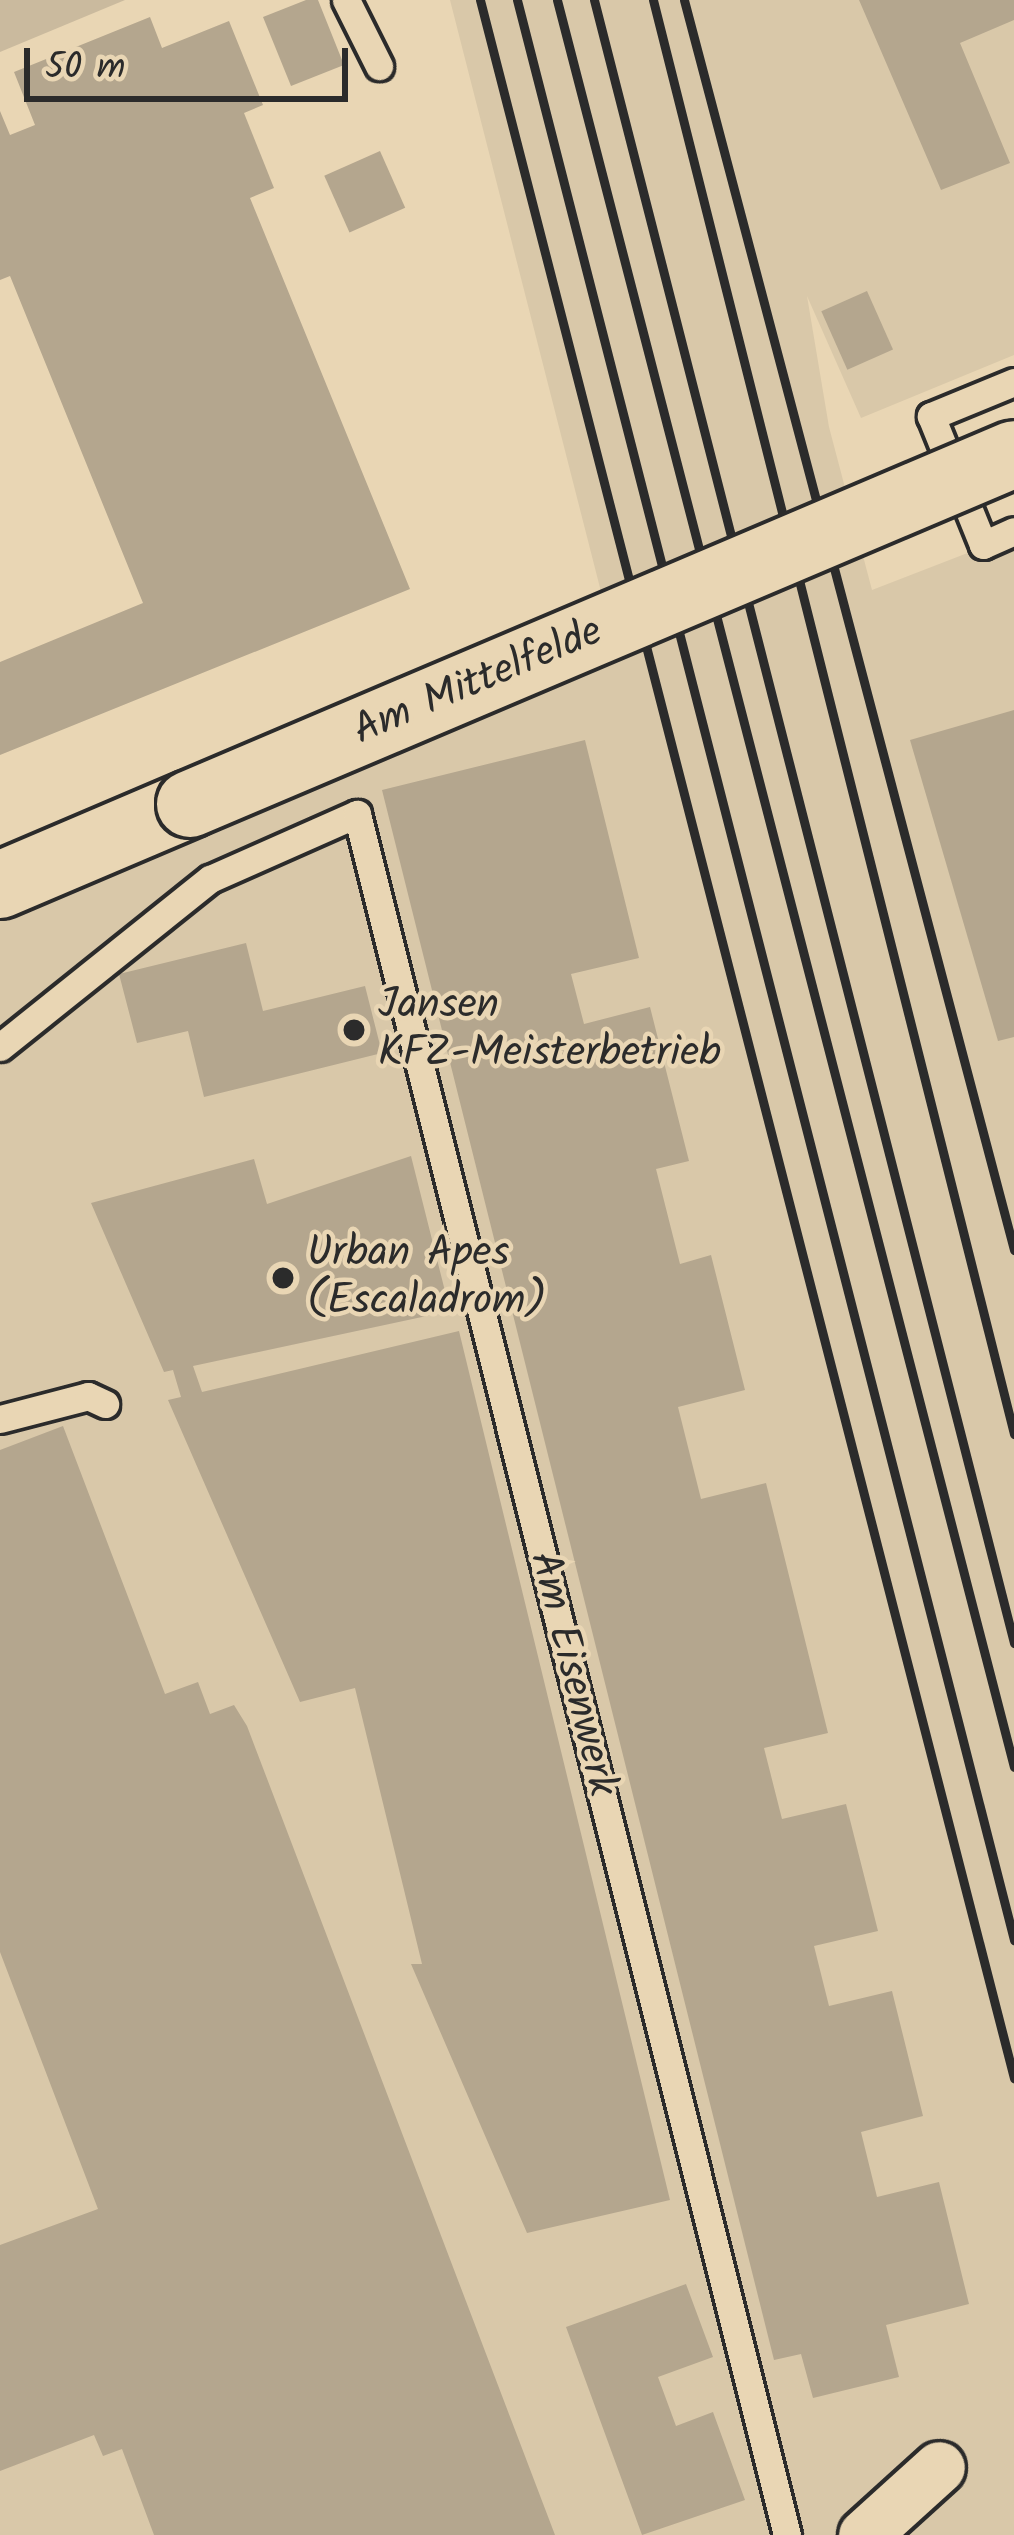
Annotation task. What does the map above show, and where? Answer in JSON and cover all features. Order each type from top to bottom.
[{"type":"street","name":"Am Mittelfelde","points":[[0,885],[1014,454]]},
{"type":"street","points":[[864,2535],[939,2467]]},
{"type":"lane","points":[[346,0],[380,66]]},
{"type":"lane","points":[[1014,382],[931,416],[983,544],[1014,532]]},
{"type":"lane","name":"Am Mittelfelde","points":[[0,1047],[210,879],[357,814]]},
{"type":"lane","name":"Am Eisenwerk","points":[[357,814],[787,2535]]},
{"type":"lane","points":[[0,1419],[88,1396],[105,1404]]},
{"type":"shaded area","points":[[0,0],[125,0],[0,52]]},
{"type":"shaded area","points":[[450,0],[1014,0],[1014,355],[861,418],[807,296],[829,427],[872,590],[1014,535],[1014,2535],[0,2535],[0,885],[610,627]]},
{"type":"building","points":[[318,0],[344,65],[291,86],[263,17]]},
{"type":"building","points":[[859,0],[1014,0],[1014,20],[960,43],[1010,163],[941,190]]},
{"type":"building","points":[[150,17],[162,48],[229,21],[263,105],[244,113],[274,188],[250,198],[410,589],[0,755],[0,662],[143,603],[10,276],[0,280],[0,111],[10,135],[35,125],[14,72]]},
{"type":"building","points":[[380,151],[405,208],[349,232],[324,176]]},
{"type":"building","points":[[867,291],[893,349],[847,370],[821,311]]},
{"type":"building","points":[[1014,710],[1014,1037],[998,1041],[910,740]]},
{"type":"building","points":[[585,740],[639,958],[571,974],[584,1024],[650,1007],[689,1161],[656,1169],[680,1264],[711,1255],[745,1390],[678,1407],[701,1499],[766,1483],[828,1733],[764,1748],[782,1819],[846,1804],[878,1931],[814,1946],[829,2006],[892,1991],[923,2116],[861,2132],[877,2197],[939,2182],[969,2304],[886,2325],[899,2377],[813,2398],[801,2354],[774,2360],[382,790]]},
{"type":"building","points":[[246,943],[263,1011],[365,986],[382,1053],[204,1097],[188,1031],[137,1043],[119,974]]},
{"type":"building","points":[[411,1156],[450,1311],[193,1366],[202,1392],[459,1331],[670,2200],[527,2233],[411,1964],[422,1964],[355,1688],[300,1702],[168,1400],[181,1397],[173,1370],[164,1372],[91,1203],[254,1159],[267,1204]]},
{"type":"building","points":[[63,1426],[165,1694],[198,1682],[210,1714],[234,1705],[247,1726],[555,2535],[154,2535],[122,2449],[103,2456],[94,2435],[0,2471],[0,2245],[98,2209],[0,1952],[0,1450]]},
{"type":"building","points":[[686,2284],[713,2357],[658,2377],[676,2426],[713,2412],[745,2500],[642,2535],[566,2327]]},
{"type":"railway","points":[[480,0],[1014,2079]]},
{"type":"railway","points":[[517,0],[1014,1940]]},
{"type":"railway","points":[[557,0],[1014,1767]]},
{"type":"railway","points":[[594,0],[1014,1643]]},
{"type":"railway","points":[[653,0],[1014,1434]]},
{"type":"railway","points":[[684,0],[1014,1250]]},
{"type":"place","name":"Jansen KFZ-Meisterbetrieb","points":[[354,1030]]},
{"type":"place","name":"Urban Apes (Escaladrom)","points":[[283,1278]]}]
